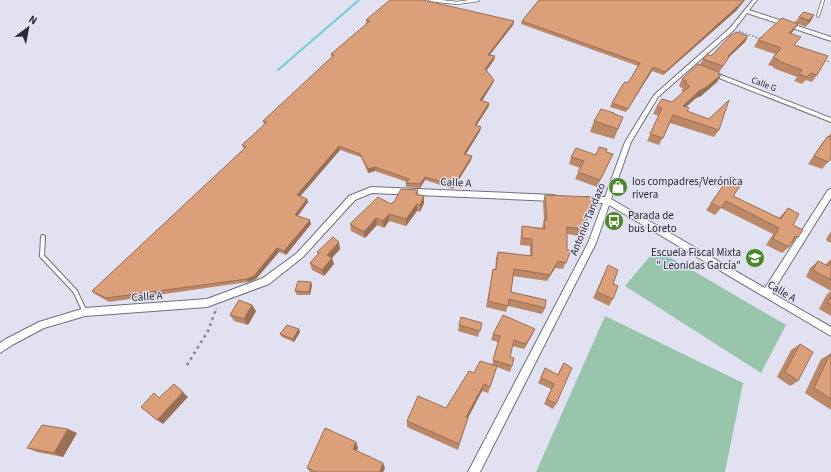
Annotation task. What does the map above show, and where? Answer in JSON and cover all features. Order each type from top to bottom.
[{"type":"street","name":"Antonio Tandazo","points":[[474,472],[592,242],[628,142],[656,96],[693,66],[732,29],[755,0]]},
{"type":"street","points":[[746,11],[831,39]]},
{"type":"street","name":"Calle G","points":[[705,71],[831,120]]},
{"type":"street","name":"Calle A","points":[[0,349],[9,342],[42,325],[85,312],[207,303],[266,281],[300,256],[352,198],[371,190],[560,198]]},
{"type":"street","points":[[766,294],[831,192]]},
{"type":"street","name":"Calle A","points":[[575,199],[607,200],[831,332]]},
{"type":"lane","points":[[430,0],[457,3],[478,0]]},
{"type":"lane","points":[[818,16],[823,0]]},
{"type":"lane","points":[[43,237],[42,256],[76,291],[85,312]]},
{"type":"path","points":[[732,29],[768,41]]},
{"type":"path","points":[[824,60],[831,62]]},
{"type":"path","points":[[187,365],[208,331],[221,298]]},
{"type":"green space","points":[[656,249],[786,325],[761,373],[625,286]]},
{"type":"green space","points":[[605,316],[743,383],[725,472],[536,472]]},
{"type":"building","points":[[390,0],[423,0],[514,21],[488,55],[495,56],[485,69],[494,80],[480,100],[489,103],[475,125],[481,127],[464,154],[472,156],[454,185],[425,177],[420,184],[406,183],[409,179],[375,167],[368,169],[360,154],[339,146],[297,195],[307,199],[295,215],[310,220],[284,251],[277,248],[254,276],[247,279],[106,298],[92,291],[246,147],[242,145],[267,122],[263,121],[334,55],[331,54],[370,21],[366,20]]},
{"type":"building","points":[[539,0],[744,0],[665,72],[653,67],[628,109],[612,103],[623,84],[625,82],[628,83],[640,63],[522,21]]},
{"type":"building","points":[[804,12],[814,15],[809,20],[799,17]]},
{"type":"building","points":[[782,18],[798,24],[789,33],[801,37],[794,45],[828,56],[817,75],[811,73],[807,77],[799,74],[802,70],[773,58],[781,48],[758,40]]},
{"type":"building","points":[[737,32],[748,36],[728,56],[729,57],[723,66],[703,59],[707,54],[711,56],[731,35]]},
{"type":"building","points":[[698,64],[719,72],[718,74],[721,75],[699,91],[683,106],[689,108],[687,111],[709,119],[729,100],[719,130],[673,115],[663,138],[650,134],[662,108],[657,106],[662,99],[672,102],[690,86],[685,84],[687,82],[682,79]]},
{"type":"building","points":[[601,109],[623,117],[618,129],[594,121]]},
{"type":"building","points":[[831,135],[831,158],[828,162],[814,156],[828,136],[830,137]]},
{"type":"building","points":[[599,147],[607,149],[606,152],[613,154],[600,180],[578,172],[584,161],[571,157],[576,148],[596,155]]},
{"type":"building","points":[[730,176],[743,182],[733,196],[781,219],[788,208],[799,214],[793,225],[803,230],[798,237],[795,236],[789,247],[773,239],[779,228],[726,201],[721,208],[711,203]]},
{"type":"building","points":[[401,189],[418,190],[416,194],[424,196],[420,205],[417,204],[406,219],[389,214],[383,221],[376,218],[364,232],[350,224],[378,197],[391,204],[394,202]]},
{"type":"building","points":[[545,195],[592,197],[592,209],[590,209],[590,213],[586,213],[588,230],[567,227],[567,250],[571,250],[566,263],[558,261],[550,275],[514,269],[511,292],[546,300],[545,308],[509,299],[508,306],[488,301],[493,269],[496,270],[498,252],[532,256],[532,239],[522,238],[522,226],[545,229],[544,220],[547,220]]},
{"type":"building","points":[[333,237],[339,242],[327,255],[332,258],[322,270],[310,263],[319,253],[317,252]]},
{"type":"building","points":[[818,261],[828,266],[831,261],[831,280],[813,270]]},
{"type":"building","points":[[608,265],[618,270],[613,284],[618,286],[613,299],[597,292]]},
{"type":"building","points":[[298,281],[311,282],[309,292],[295,291]]},
{"type":"building","points":[[831,296],[831,305],[827,303]]},
{"type":"building","points":[[239,300],[252,305],[244,319],[230,315]]},
{"type":"building","points":[[503,315],[535,329],[526,344],[514,340],[510,357],[514,358],[512,366],[493,360],[500,336],[493,334]]},
{"type":"building","points":[[461,317],[482,323],[480,331],[459,325]]},
{"type":"building","points":[[287,325],[299,329],[293,339],[280,334]]},
{"type":"building","points":[[800,344],[813,352],[798,381],[785,372]]},
{"type":"building","points":[[831,354],[831,399],[814,388]]},
{"type":"building","points":[[480,361],[497,366],[490,387],[484,384],[466,417],[468,418],[459,444],[407,421],[418,396],[446,408],[469,371],[474,373]]},
{"type":"building","points":[[564,363],[572,368],[556,404],[547,399],[554,384],[541,378],[545,368],[558,375]]},
{"type":"building","points":[[174,384],[183,392],[157,420],[141,407],[154,393],[159,398]]},
{"type":"building","points":[[42,425],[68,429],[54,453],[27,448]]},
{"type":"building","points":[[325,428],[356,442],[353,449],[383,463],[380,472],[317,472],[307,468]]},
{"type":"waterway","points":[[278,70],[359,0]]},
{"type":"place","name":"los compadres/Verónica rivera","points":[[618,187]]},
{"type":"place","name":"Parada de bus Loreto","points":[[614,221]]},
{"type":"place","name":"Escuela Fiscal Mixta \" Leonidas García\"","points":[[755,258]]}]
